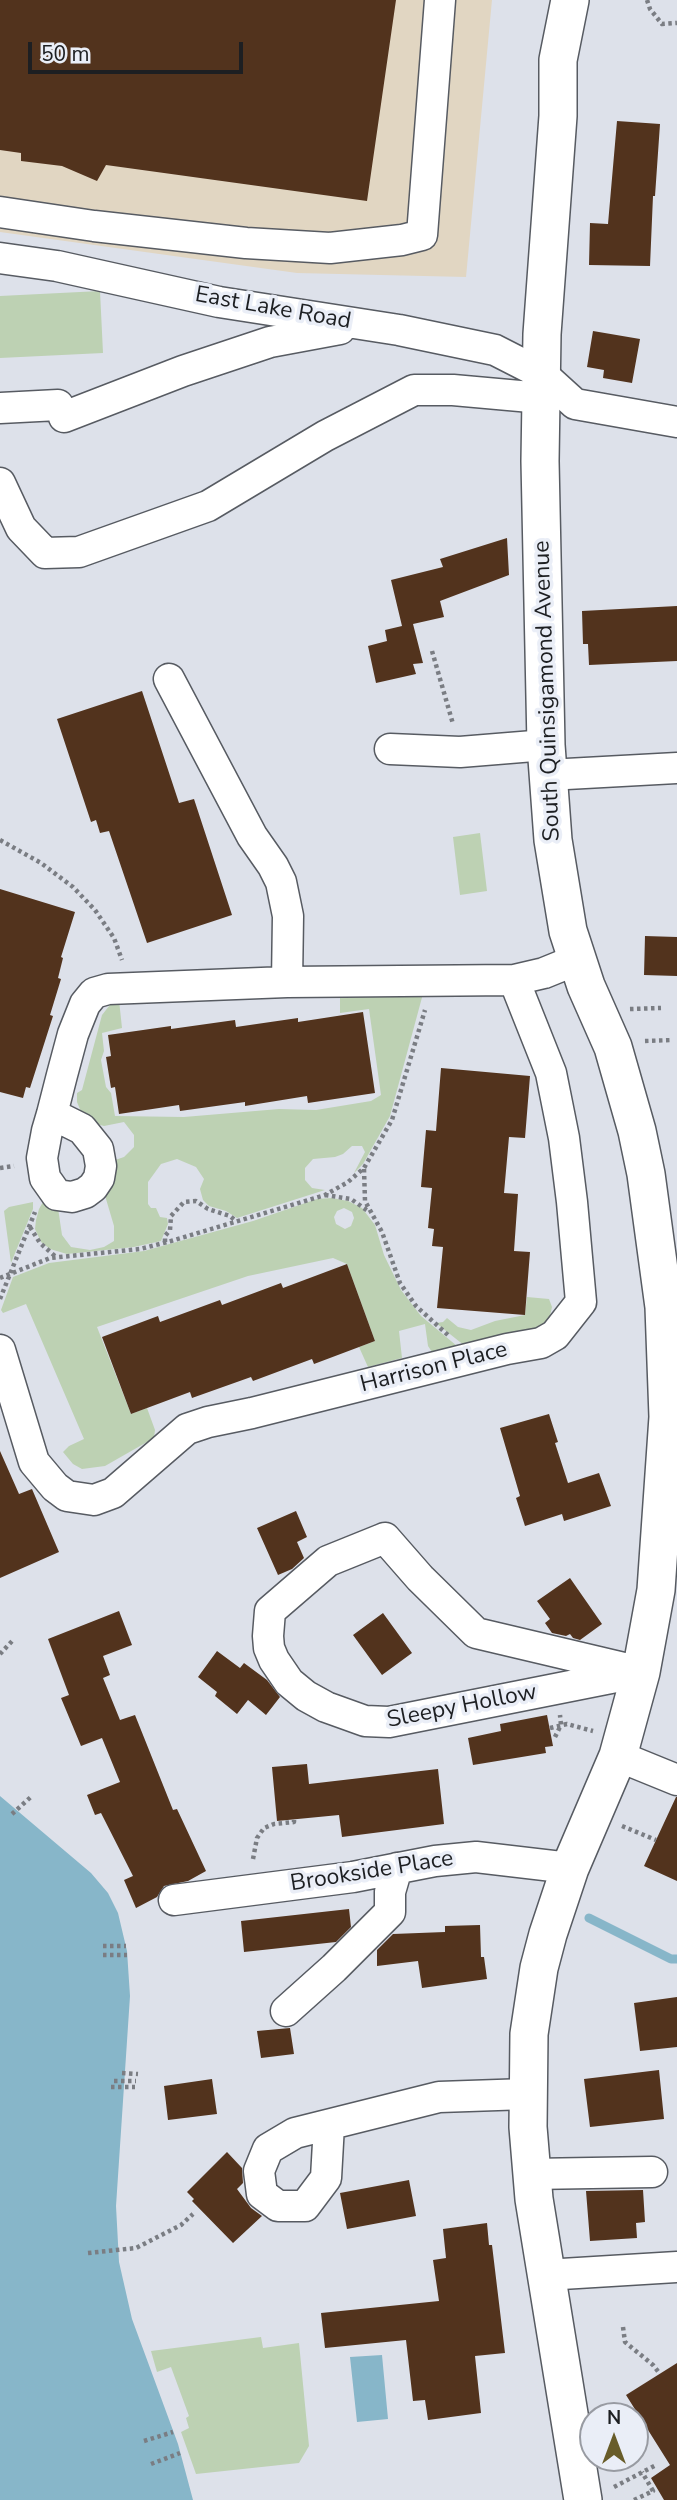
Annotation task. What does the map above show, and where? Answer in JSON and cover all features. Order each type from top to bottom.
[{"type":"main road","name":"South Quinsigamond Avenue","points":[[544,0],[558,60]]},
{"type":"main road","name":"South Quinsigamond Avenue","points":[[570,0],[558,60],[558,116],[543,293],[542,671],[547,760],[557,872],[576,960],[613,1047],[667,1241],[672,1370],[661,1542],[654,1605],[641,1672],[606,1743],[539,1968],[529,2034],[527,2094],[531,2174],[545,2275],[598,2494]]},
{"type":"street","points":[[0,212],[94,226],[246,243],[330,248],[402,240],[422,235],[440,0]]},
{"type":"street","name":"East Lake Road","points":[[0,258],[57,266],[219,302],[361,324],[495,350],[542,386],[575,404],[677,422]]},
{"type":"street","points":[[0,408],[61,411],[270,342],[361,324]]},
{"type":"street","points":[[0,483],[22,528],[45,553],[79,552],[208,506],[325,436],[414,390],[542,386]]},
{"type":"street","points":[[169,679],[252,836],[282,882],[288,916],[287,982]]},
{"type":"street","points":[[390,749],[677,768]]},
{"type":"street","points":[[52,1114],[69,1121],[87,1134],[98,1149],[101,1166],[99,1178],[85,1193],[65,1197],[52,1191],[43,1169],[44,1148],[52,1114],[73,1034],[85,1004],[94,993],[125,988],[287,982],[514,979],[544,973],[576,960]]},
{"type":"street","name":"Harrison Place","points":[[0,1350],[34,1462],[55,1487],[67,1496],[94,1500],[113,1493],[187,1429],[541,1343],[555,1335],[581,1302],[575,1230],[559,1105],[551,1073],[514,979]]},
{"type":"street","name":"Sleepy Hollow","points":[[385,1538],[420,1578],[476,1633],[641,1672],[375,1723],[346,1716],[306,1696],[281,1672],[269,1648],[270,1611],[328,1561],[385,1538]]},
{"type":"street","points":[[606,1743],[677,1780]]},
{"type":"street","name":"Brookside Place","points":[[174,1900],[353,1877],[435,1861],[476,1857],[570,1868]]},
{"type":"street","points":[[286,2011],[390,1912],[390,1892],[397,1868]]},
{"type":"street","points":[[329,2125],[439,2097],[527,2094]]},
{"type":"street","points":[[531,2174],[652,2172]]},
{"type":"street","points":[[545,2275],[677,2267]]},
{"type":"path","points":[[647,0],[650,9],[662,24],[677,23]]},
{"type":"path","points":[[432,650],[460,752]]},
{"type":"path","points":[[0,841],[41,863],[73,887],[95,910],[114,938],[125,967],[125,988]]},
{"type":"path","points":[[0,1278],[57,1258],[129,1250],[165,1242],[324,1195],[348,1182],[364,1168],[393,1120],[433,981]]},
{"type":"path","points":[[629,1009],[661,1008]]},
{"type":"path","points":[[640,1041],[673,1040]]},
{"type":"path","points":[[364,1168],[365,1201],[382,1232],[400,1283],[416,1306],[475,1357]]},
{"type":"path","points":[[0,1299],[39,1202],[52,1191]]},
{"type":"path","points":[[324,1195],[351,1199],[370,1213]]},
{"type":"path","points":[[165,1242],[171,1216],[184,1202],[197,1201],[236,1221]]},
{"type":"path","points":[[29,1226],[40,1243],[57,1258]]},
{"type":"path","points":[[0,1654],[14,1640]]},
{"type":"path","points":[[555,1737],[561,1725],[559,1712]]},
{"type":"path","points":[[550,1728],[578,1725],[606,1743]]},
{"type":"path","points":[[12,1814],[32,1796]]},
{"type":"path","points":[[253,1859],[257,1838],[264,1828],[294,1822],[294,1819]]},
{"type":"path","points":[[618,1824],[656,1840]]},
{"type":"path","points":[[103,1947],[126,1946]]},
{"type":"path","points":[[103,1955],[127,1955]]},
{"type":"path","points":[[122,2073],[136,2081]]},
{"type":"path","points":[[114,2081],[136,2081]]},
{"type":"path","points":[[111,2087],[136,2081]]},
{"type":"path","points":[[88,2253],[136,2248],[181,2225],[193,2214]]},
{"type":"path","points":[[623,2327],[625,2342],[660,2374]]},
{"type":"path","points":[[144,2441],[173,2432]]},
{"type":"path","points":[[151,2464],[180,2453]]},
{"type":"path","points":[[649,2468],[656,2465]]},
{"type":"path","points":[[598,2494],[642,2472],[653,2491],[634,2500]]},
{"type":"shaded area","points":[[0,0],[492,0],[466,277],[297,273],[0,232]]},
{"type":"green space","points":[[100,291],[103,353],[0,358],[0,296]]},
{"type":"green space","points":[[480,833],[487,891],[460,895],[453,837]]},
{"type":"green space","points":[[340,987],[424,990],[390,1116],[363,1164],[354,1173],[365,1152],[362,1146],[352,1146],[335,1157],[313,1159],[305,1168],[305,1180],[312,1188],[325,1190],[237,1218],[226,1211],[209,1206],[203,1200],[200,1189],[204,1179],[196,1167],[177,1159],[161,1164],[148,1182],[148,1204],[151,1208],[156,1208],[160,1217],[167,1218],[168,1224],[161,1241],[134,1247],[67,1254],[50,1249],[41,1242],[35,1229],[36,1220],[43,1202],[48,1201],[58,1208],[62,1235],[71,1247],[90,1250],[104,1247],[114,1241],[114,1226],[105,1187],[113,1174],[115,1160],[124,1157],[134,1147],[134,1135],[124,1122],[104,1126],[89,1122],[77,1102],[77,1093],[82,1090],[102,1015],[113,1001],[119,1000],[122,1028],[102,1033],[104,1051],[101,1060],[115,1116],[184,1117],[279,1109],[316,1110],[371,1101],[381,1095],[369,1009],[340,1013]]},
{"type":"green space","points":[[317,1199],[348,1201],[362,1208],[375,1225],[384,1255],[401,1290],[421,1316],[457,1346],[432,1352],[428,1346],[425,1324],[399,1331],[402,1358],[368,1367],[359,1347],[375,1341],[347,1264],[333,1258],[248,1276],[97,1327],[131,1414],[147,1408],[155,1430],[154,1438],[105,1466],[82,1469],[73,1464],[63,1452],[84,1439],[26,1304],[3,1313],[1,1310],[13,1277],[49,1263],[144,1251],[253,1221]],"holes":[[[344,1208],[352,1212],[354,1218],[351,1226],[345,1229],[336,1224],[334,1217],[337,1211]]]},
{"type":"green space","points":[[33,1202],[33,1209],[11,1263],[4,1211],[9,1207]]},
{"type":"green space","points":[[527,1297],[549,1299],[552,1307],[549,1320],[537,1331],[465,1346],[436,1323],[447,1318],[458,1327],[471,1330],[495,1321],[525,1315]]},
{"type":"green space","points":[[261,2337],[263,2348],[299,2343],[309,2446],[299,2463],[196,2474],[181,2432],[189,2428],[186,2418],[189,2416],[171,2367],[157,2372],[151,2351]]},
{"type":"water","points":[[0,1796],[91,1873],[108,1893],[118,1913],[127,1951],[130,1996],[116,2206],[119,2262],[132,2319],[178,2444],[193,2500],[0,2500]]},
{"type":"water","points":[[382,2355],[388,2419],[357,2422],[350,2357]]},
{"type":"building","points":[[0,0],[396,0],[367,201],[106,165],[97,181],[62,166],[21,161],[21,153],[0,150]]},
{"type":"building","points":[[617,121],[660,124],[650,266],[589,265],[590,223],[608,224]]},
{"type":"building","points":[[593,331],[640,339],[632,383],[603,378],[604,370],[587,367]]},
{"type":"building","points":[[507,538],[509,575],[440,601],[444,617],[413,624],[423,663],[413,664],[416,674],[376,683],[368,646],[387,641],[385,630],[402,626],[391,580],[443,567],[440,559]]},
{"type":"building","points":[[677,606],[677,661],[589,665],[588,644],[583,644],[582,611]]},
{"type":"building","points":[[142,691],[179,803],[194,799],[232,915],[147,943],[109,831],[100,833],[96,820],[91,822],[57,719]]},
{"type":"building","points":[[0,889],[75,912],[61,957],[63,958],[58,978],[61,979],[50,1015],[53,1016],[30,1088],[26,1087],[23,1098],[0,1092]]},
{"type":"building","points":[[645,936],[677,937],[677,976],[644,975]]},
{"type":"building","points":[[363,1012],[375,1093],[308,1103],[307,1096],[245,1106],[245,1102],[180,1111],[179,1105],[119,1114],[115,1087],[111,1088],[106,1057],[111,1056],[108,1035],[235,1020],[236,1027],[298,1018],[298,1022]]},
{"type":"building","points":[[441,1068],[530,1076],[525,1138],[509,1137],[504,1193],[518,1194],[514,1251],[530,1252],[525,1315],[437,1308],[443,1247],[432,1246],[434,1229],[428,1228],[432,1188],[421,1187],[426,1130],[436,1131]]},
{"type":"building","points":[[347,1264],[375,1341],[314,1364],[312,1359],[253,1381],[251,1377],[192,1398],[190,1392],[131,1414],[102,1337],[158,1316],[160,1322],[220,1300],[222,1305],[281,1283],[283,1288]]},
{"type":"building","points":[[549,1414],[568,1483],[599,1473],[611,1506],[564,1521],[562,1514],[525,1526],[516,1498],[520,1496],[500,1428]]},
{"type":"building","points":[[0,1451],[19,1494],[32,1489],[59,1552],[0,1578]]},
{"type":"building","points":[[296,1511],[307,1537],[297,1542],[304,1558],[292,1569],[278,1575],[257,1528]]},
{"type":"building","points":[[570,1578],[602,1624],[580,1640],[570,1634],[566,1636],[552,1633],[545,1623],[550,1619],[537,1601]]},
{"type":"building","points":[[119,1611],[132,1645],[103,1656],[110,1675],[103,1678],[120,1720],[135,1715],[173,1810],[177,1809],[206,1871],[188,1881],[164,1886],[157,1897],[136,1908],[124,1880],[133,1876],[101,1813],[95,1815],[87,1795],[120,1782],[102,1738],[81,1746],[61,1698],[69,1695],[48,1639]]},
{"type":"building","points":[[383,1613],[412,1653],[382,1675],[353,1635]]},
{"type":"building","points":[[217,1651],[240,1668],[244,1663],[267,1680],[280,1697],[266,1715],[248,1700],[237,1714],[215,1696],[217,1692],[198,1677]]},
{"type":"building","points":[[547,1715],[553,1746],[545,1747],[546,1753],[473,1765],[468,1738],[501,1731],[500,1724]]},
{"type":"building","points":[[307,1764],[309,1784],[438,1769],[444,1824],[342,1837],[339,1815],[277,1821],[272,1767]]},
{"type":"building","points":[[677,1797],[677,1881],[644,1866]]},
{"type":"building","points":[[349,1909],[351,1927],[336,1942],[244,1952],[241,1921]]},
{"type":"building","points":[[480,1925],[481,1957],[484,1957],[487,1979],[422,1988],[418,1961],[377,1966],[377,1950],[393,1934],[445,1932],[445,1926]]},
{"type":"building","points":[[677,1997],[677,2047],[640,2051],[634,2003]]},
{"type":"building","points":[[290,2028],[294,2054],[261,2058],[257,2031]]},
{"type":"building","points":[[659,2070],[664,2119],[590,2127],[584,2079]]},
{"type":"building","points":[[212,2079],[217,2114],[168,2120],[164,2086]]},
{"type":"building","points":[[227,2152],[242,2168],[243,2183],[237,2189],[251,2208],[262,2216],[233,2243],[192,2201],[194,2199],[187,2192]]},
{"type":"building","points":[[409,2180],[416,2216],[347,2229],[340,2193]]},
{"type":"building","points":[[643,2190],[645,2222],[636,2223],[637,2238],[590,2241],[586,2191]]},
{"type":"building","points":[[487,2223],[505,2353],[475,2356],[481,2413],[428,2420],[425,2400],[413,2401],[406,2340],[325,2348],[321,2313],[439,2301],[433,2260],[446,2258],[443,2229]]},
{"type":"building","points":[[677,2363],[677,2500],[664,2500],[651,2478],[670,2465],[649,2432],[649,2402],[630,2402],[626,2395]]},
{"type":"waterway","points":[[589,1918],[671,1959],[677,1959]]}]
